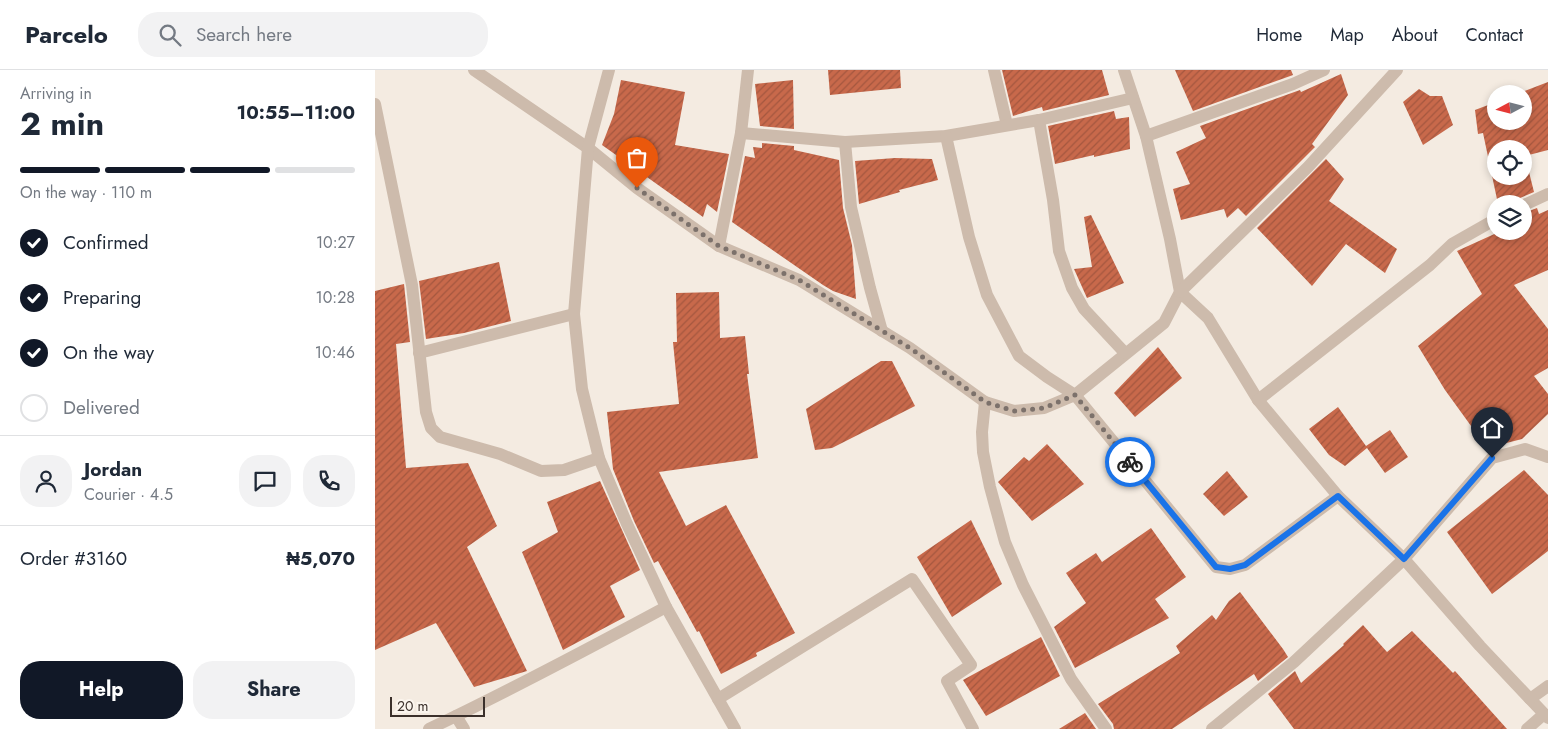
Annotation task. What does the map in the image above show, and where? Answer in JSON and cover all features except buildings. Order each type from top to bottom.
[{"type":"street","points":[[474,70],[589,148],[637,188],[719,246],[799,280],[910,348],[985,402],[1014,411],[1044,408],[1075,395],[1164,323],[1180,292],[1308,166],[1397,70]]},
{"type":"street","points":[[609,70],[589,148],[574,314],[582,389],[599,458],[627,524],[666,606],[735,729]]},
{"type":"street","points":[[719,246],[741,133],[747,70]]},
{"type":"street","points":[[994,70],[1007,125]]},
{"type":"street","points":[[1124,70],[1146,136],[1170,239],[1180,292],[1208,318],[1258,400],[1338,496],[1404,559],[1480,646],[1546,716],[1527,729]]},
{"type":"street","points":[[1146,136],[1293,84],[1324,70]]},
{"type":"street","points":[[741,133],[845,142],[946,136],[1039,120],[1133,98]]},
{"type":"street","points":[[375,104],[412,285],[426,412],[431,428],[440,437],[499,454],[541,471],[564,470],[599,458]]},
{"type":"street","points":[[1039,120],[1053,200],[1059,251],[1072,288],[1084,309],[1125,353]]},
{"type":"street","points":[[946,136],[969,237],[987,295],[1019,356],[1075,395],[1216,567],[1230,569],[1245,565],[1338,496]]},
{"type":"street","points":[[845,142],[851,207],[882,331]]},
{"type":"street","points":[[1532,201],[1548,194]]},
{"type":"street","points":[[1258,400],[1430,265],[1452,244],[1487,224]]},
{"type":"street","points":[[419,353],[574,314]]},
{"type":"street","points":[[985,402],[982,432],[983,452],[990,487],[1005,542],[1023,585],[1071,679],[1106,729]]},
{"type":"street","points":[[1212,729],[1295,662],[1404,559],[1492,458],[1525,449],[1548,457]]},
{"type":"street","points":[[718,699],[912,579],[971,666],[947,682],[973,729]]},
{"type":"street","points":[[429,729],[566,661],[666,606]]},
{"type":"street","points":[[1530,700],[1548,686]]},
{"type":"street","points":[[456,716],[465,729]]},
{"type":"way so far","points":[[637,188],[719,246],[799,280],[910,348],[985,402],[1014,411],[1044,408],[1075,395],[1130,462]]},
{"type":"route","points":[[1130,462],[1216,567],[1230,569],[1245,565],[1338,496],[1404,559],[1492,458]]}]
